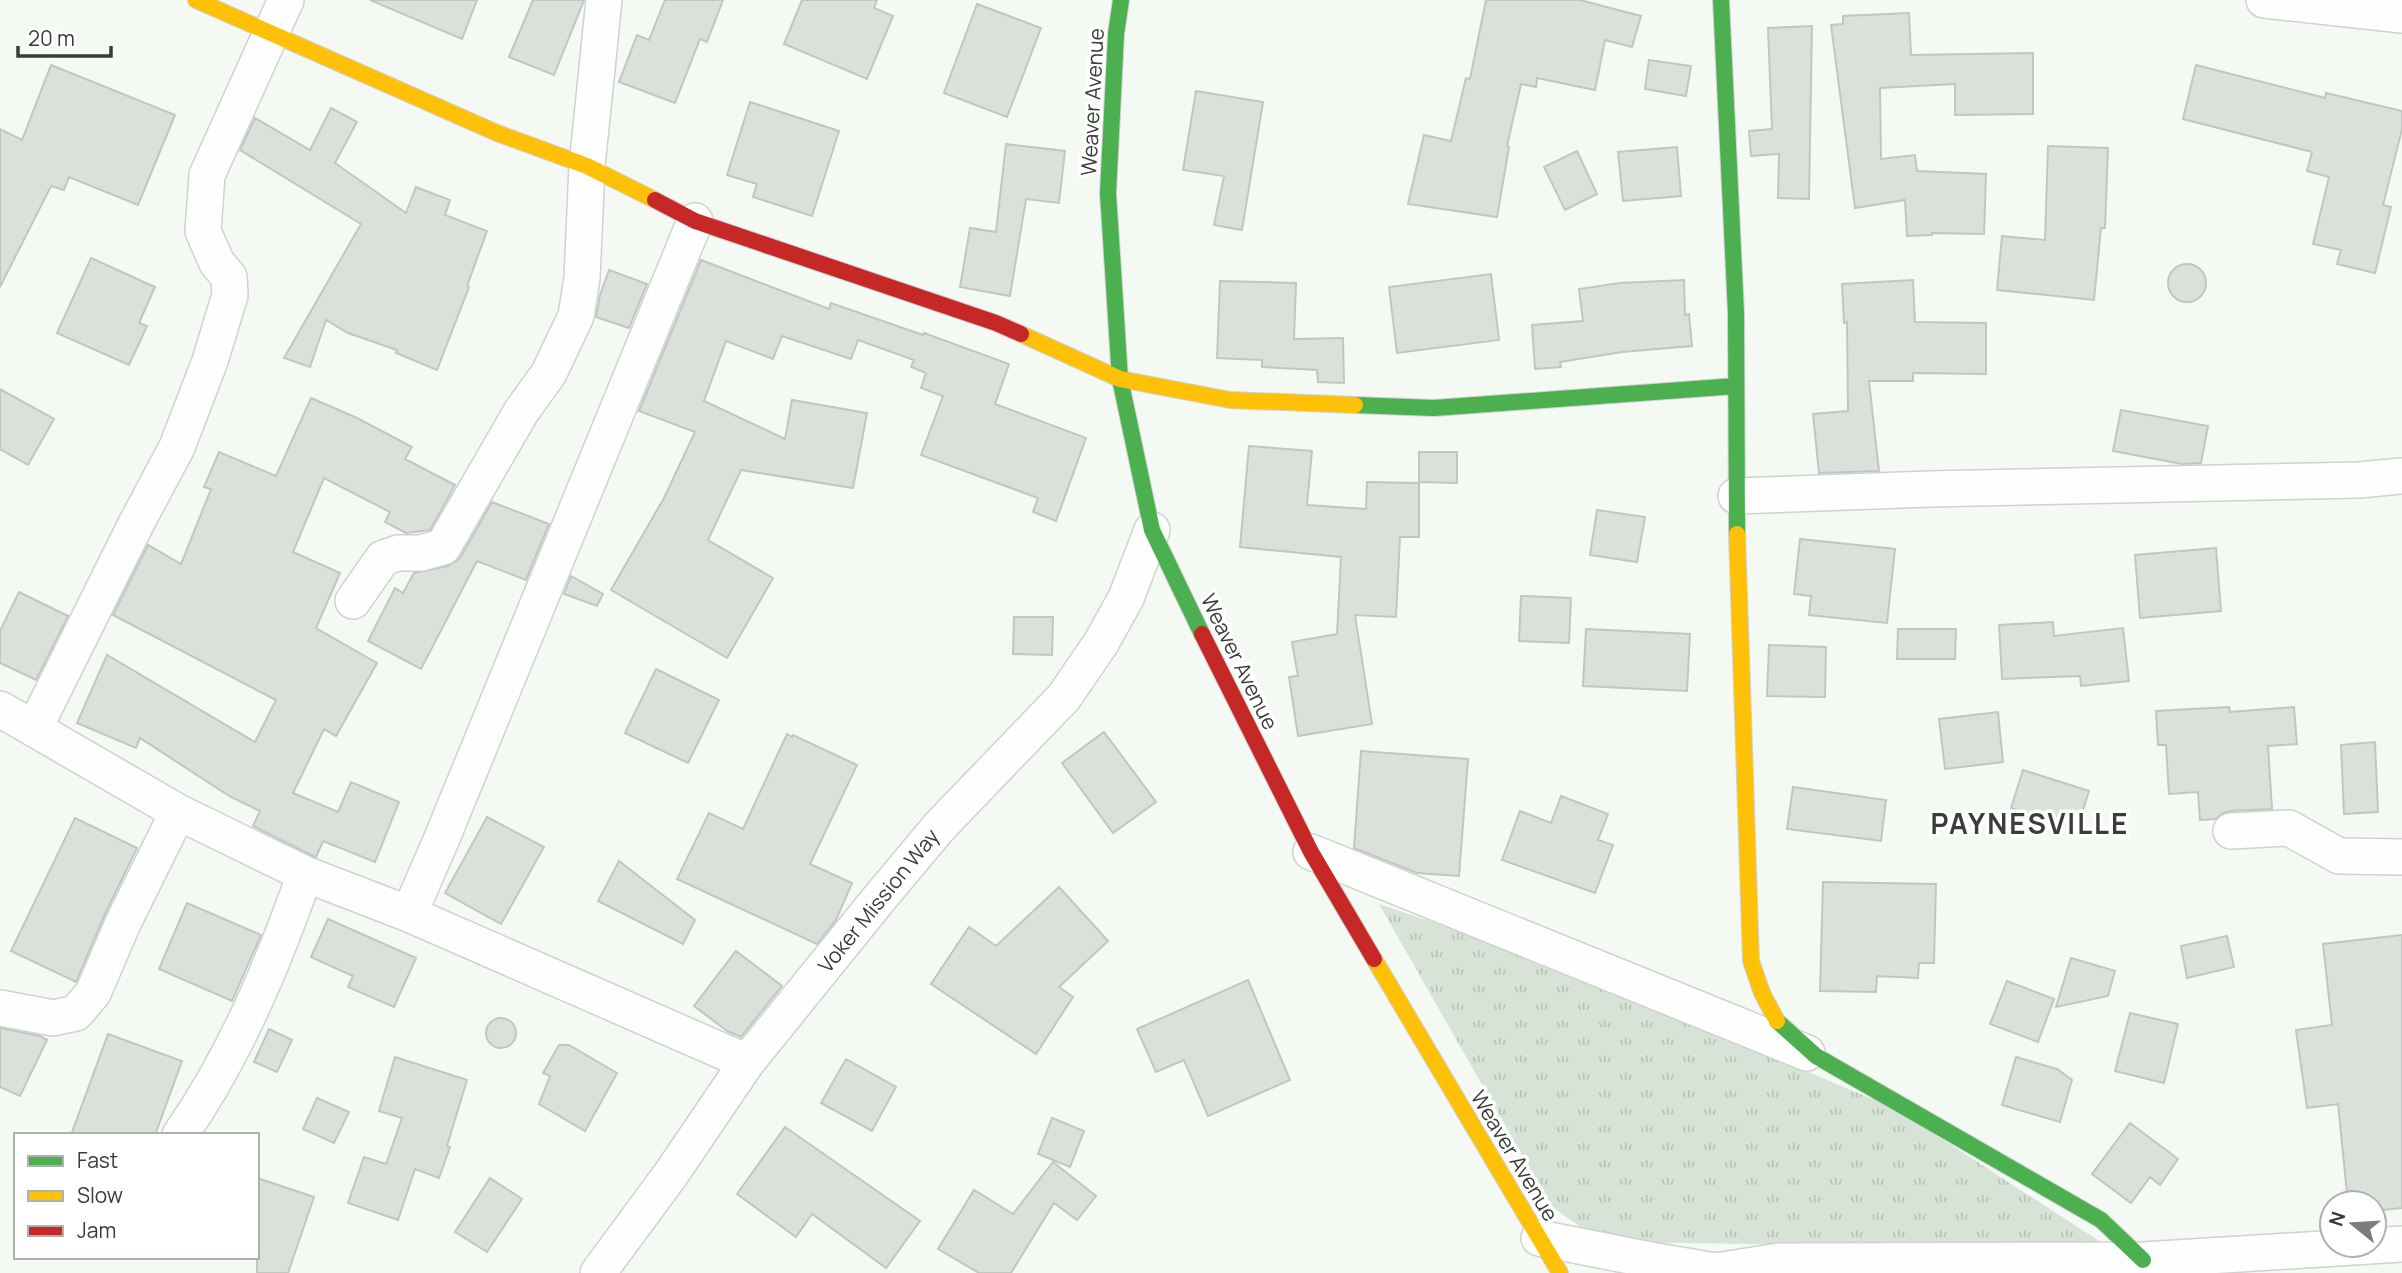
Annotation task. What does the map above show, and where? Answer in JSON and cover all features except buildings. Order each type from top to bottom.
[{"type":"street","points":[[196,0],[497,133],[587,166],[695,221],[996,323],[1121,379],[1230,400],[1434,408],[1736,386]]},
{"type":"street","points":[[34,729],[177,447],[210,361],[230,295],[229,277],[217,263],[203,231],[207,175],[286,0]]},
{"type":"street","points":[[354,601],[383,558],[398,553],[421,553],[443,547],[521,412],[549,373],[576,316],[582,278],[587,166],[604,0]]},
{"type":"street","name":"Weaver Avenue","points":[[1121,0],[1116,34],[1108,193],[1121,379],[1152,530],[1230,694],[1311,852],[1560,1273]]},
{"type":"street","points":[[1721,0],[1736,313],[1736,496],[1751,961],[1775,1019],[1816,1056]]},
{"type":"street","points":[[2264,0],[2402,15]]},
{"type":"street","points":[[409,914],[695,221]]},
{"type":"street","points":[[1736,496],[2402,477]]},
{"type":"street","name":"Voker Mission Way","points":[[605,1270],[747,1062],[939,827],[1064,697],[1101,643],[1126,598],[1152,530]]},
{"type":"street","points":[[0,709],[178,812],[305,874],[409,914],[747,1062]]},
{"type":"street","points":[[0,1008],[53,1018],[76,1013],[93,993],[178,812]]},
{"type":"street","points":[[2231,831],[2289,828],[2339,856],[2402,857]]},
{"type":"street","points":[[1311,852],[1816,1056],[2101,1220],[2143,1260]]},
{"type":"street","points":[[181,1133],[226,1062],[286,928],[305,874]]},
{"type":"street","points":[[1539,1238],[1713,1272],[1779,1261],[2143,1260],[2402,1244]]},
{"type":"green space","points":[[1379,904],[1541,959],[1896,1109],[2113,1250],[1618,1242],[1582,1228],[1551,1206]]},
{"type":"traffic: fast","points":[[1121,0],[1116,34],[1108,193],[1120,379],[1152,530],[1202,634]]},
{"type":"traffic: fast","points":[[1721,0],[1736,313],[1737,534]]},
{"type":"traffic: fast","points":[[1355,405],[1434,408],[1736,386]]},
{"type":"traffic: fast","points":[[1777,1021],[1816,1056],[2101,1220],[2143,1260]]},
{"type":"traffic: slow","points":[[196,0],[497,133],[587,166],[655,200]]},
{"type":"traffic: slow","points":[[1021,334],[1120,379],[1230,400],[1355,405]]},
{"type":"traffic: slow","points":[[1737,534],[1751,961],[1762,993],[1777,1021]]},
{"type":"traffic: slow","points":[[1374,959],[1560,1273]]},
{"type":"traffic: jam","points":[[655,200],[695,221],[996,323],[1021,334]]},
{"type":"traffic: jam","points":[[1202,634],[1311,852],[1374,959]]},
{"type":"district","name":"PAYNESVILLE","points":[[2030,824]]}]
